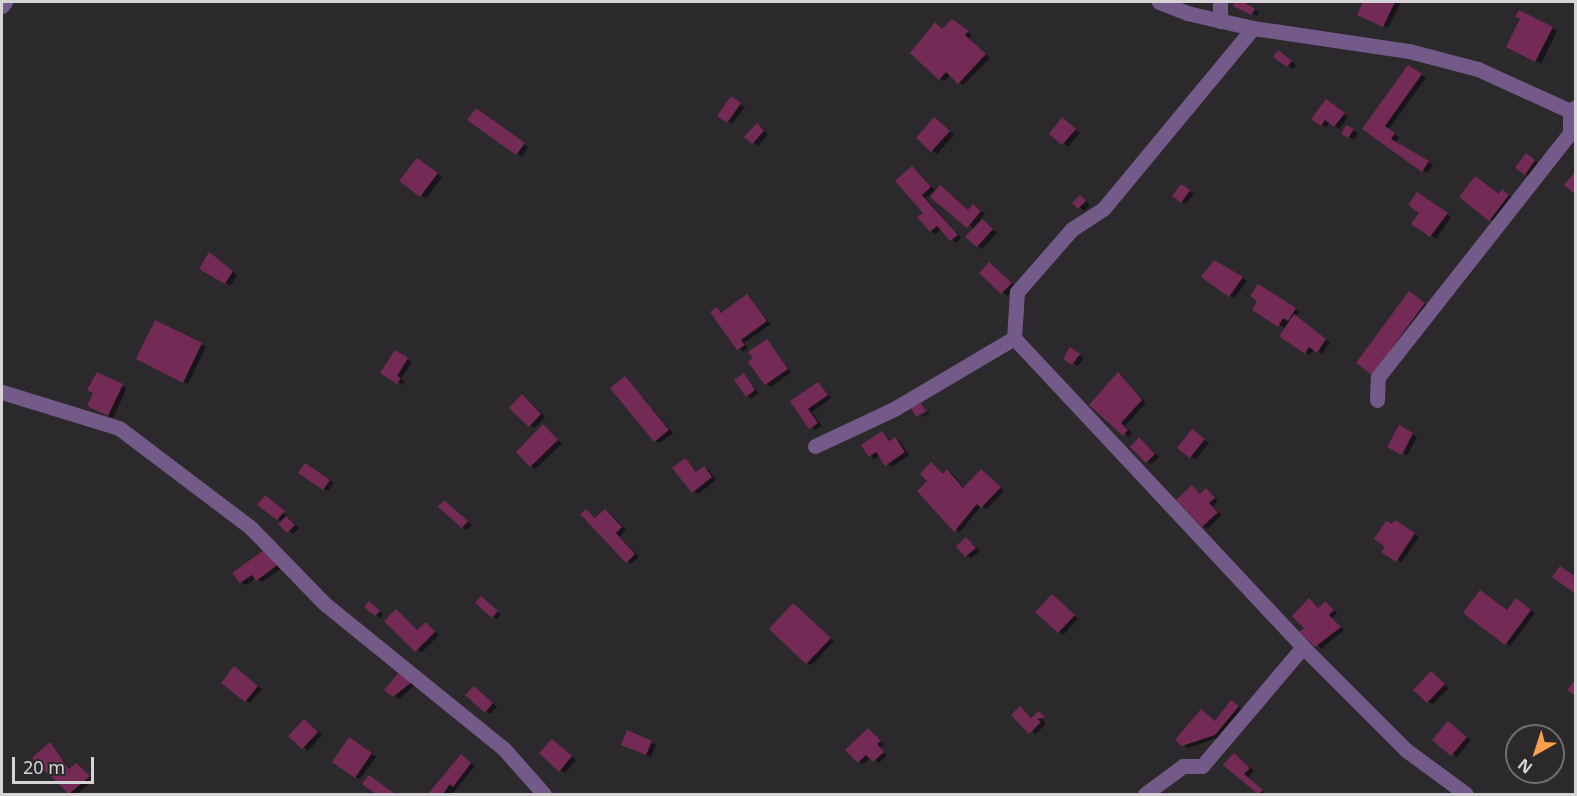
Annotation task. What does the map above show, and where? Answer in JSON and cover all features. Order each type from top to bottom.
[{"type":"street","points":[[2,6],[5,2]]},
{"type":"street","points":[[1159,2],[1220,21],[1253,28],[1409,51],[1466,66],[1573,109],[1570,133],[1378,377],[1377,400]]},
{"type":"street","points":[[1220,2],[1220,21]]},
{"type":"street","points":[[1253,28],[1103,209],[1072,229],[1017,292],[1014,338],[1303,647],[1406,750],[1466,795]]},
{"type":"street","points":[[815,446],[894,409],[1014,338]]},
{"type":"street","points":[[2,392],[119,428],[251,528],[325,604],[504,749],[544,795]]},
{"type":"street","points":[[1145,795],[1183,766],[1202,766],[1303,647]]},
{"type":"building","points":[[1235,2],[1244,2],[1255,9],[1251,15],[1233,6]]},
{"type":"building","points":[[1363,2],[1395,2],[1383,27],[1357,15]]},
{"type":"building","points":[[1519,10],[1553,27],[1535,62],[1506,47],[1520,19],[1515,17]]},
{"type":"building","points":[[952,19],[969,31],[965,35],[986,54],[958,84],[946,72],[939,80],[910,53],[935,22],[942,29]]},
{"type":"building","points":[[1278,50],[1292,61],[1287,67],[1273,57]]},
{"type":"building","points":[[1408,65],[1422,74],[1385,126],[1395,133],[1391,139],[1429,161],[1422,172],[1362,129]]},
{"type":"building","points":[[731,96],[741,103],[727,123],[717,116]]},
{"type":"building","points":[[1326,99],[1345,113],[1334,127],[1325,120],[1321,126],[1311,119]]},
{"type":"building","points":[[476,108],[525,143],[516,155],[467,120]]},
{"type":"building","points":[[934,117],[950,131],[931,152],[916,138]]},
{"type":"building","points":[[1062,117],[1076,129],[1062,145],[1049,134]]},
{"type":"building","points":[[757,123],[764,131],[752,144],[744,137]]},
{"type":"building","points":[[1346,125],[1354,129],[1348,138],[1341,134]]},
{"type":"building","points":[[1526,153],[1535,160],[1525,175],[1515,168]]},
{"type":"building","points":[[417,158],[438,173],[420,197],[399,181]]},
{"type":"building","points":[[912,166],[931,187],[922,195],[958,235],[950,241],[937,226],[930,232],[917,217],[923,213],[895,181]]},
{"type":"building","points":[[1574,173],[1576,174],[1576,195],[1564,185]]},
{"type":"building","points":[[1475,176],[1499,194],[1502,189],[1509,195],[1489,221],[1459,197]]},
{"type":"building","points":[[1181,184],[1190,190],[1181,203],[1172,196]]},
{"type":"building","points":[[940,185],[968,210],[973,204],[981,211],[967,228],[930,197]]},
{"type":"building","points":[[1417,192],[1448,213],[1430,237],[1411,224],[1419,213],[1408,205]]},
{"type":"building","points":[[1080,195],[1086,201],[1078,209],[1072,203]]},
{"type":"building","points":[[982,219],[993,229],[977,247],[965,237]]},
{"type":"building","points":[[209,252],[233,271],[225,284],[199,269]]},
{"type":"building","points":[[1214,260],[1243,277],[1229,297],[1201,277]]},
{"type":"building","points":[[989,262],[1012,283],[1001,294],[979,273]]},
{"type":"building","points":[[1258,284],[1296,308],[1288,321],[1283,318],[1278,327],[1252,310],[1257,301],[1250,296]]},
{"type":"building","points":[[1409,291],[1425,303],[1372,375],[1356,363]]},
{"type":"building","points":[[747,294],[767,321],[741,340],[745,345],[737,350],[710,312],[717,307],[721,313]]},
{"type":"building","points":[[1294,314],[1326,339],[1317,353],[1309,347],[1305,354],[1279,336]]},
{"type":"building","points":[[155,320],[202,343],[183,383],[136,359]]},
{"type":"building","points":[[767,339],[788,369],[765,385],[748,362],[753,358],[748,352]]},
{"type":"building","points":[[1070,347],[1080,354],[1072,365],[1063,359]]},
{"type":"building","points":[[395,350],[408,358],[397,376],[401,378],[397,384],[380,373]]},
{"type":"building","points":[[97,372],[123,384],[108,416],[87,406],[93,393],[87,390]]},
{"type":"building","points":[[1118,372],[1142,400],[1121,423],[1128,430],[1123,436],[1089,405]]},
{"type":"building","points":[[744,373],[755,390],[746,397],[734,380]]},
{"type":"building","points":[[625,376],[669,430],[654,442],[610,388]]},
{"type":"building","points":[[818,382],[828,395],[808,409],[818,423],[809,429],[790,401]]},
{"type":"building","points":[[522,394],[541,414],[529,427],[509,408]]},
{"type":"building","points":[[921,403],[926,411],[916,417],[911,408]]},
{"type":"building","points":[[543,424],[558,440],[530,467],[516,452]]},
{"type":"building","points":[[1399,425],[1413,433],[1402,455],[1387,447]]},
{"type":"building","points":[[1192,429],[1205,439],[1190,458],[1177,448]]},
{"type":"building","points":[[882,431],[889,441],[895,437],[905,452],[885,466],[876,452],[869,457],[861,445]]},
{"type":"building","points":[[1139,437],[1155,454],[1146,463],[1130,447]]},
{"type":"building","points":[[685,458],[696,472],[704,466],[712,477],[692,493],[672,468]]},
{"type":"building","points":[[931,462],[943,474],[947,469],[963,488],[981,469],[1001,487],[981,508],[977,504],[954,532],[917,491],[927,481],[920,474]]},
{"type":"building","points":[[305,463],[330,480],[323,490],[298,473]]},
{"type":"building","points":[[1192,485],[1200,494],[1206,488],[1215,498],[1209,503],[1218,512],[1202,527],[1176,500]]},
{"type":"building","points":[[265,495],[285,511],[277,520],[257,505]]},
{"type":"building","points":[[444,500],[468,521],[462,528],[438,507]]},
{"type":"building","points":[[586,509],[595,518],[605,509],[622,527],[616,533],[635,554],[626,563],[580,514]]},
{"type":"building","points":[[286,516],[295,525],[287,533],[278,524]]},
{"type":"building","points":[[1395,520],[1415,533],[1396,562],[1381,552],[1385,547],[1374,539],[1386,521],[1392,524]]},
{"type":"building","points":[[966,537],[976,548],[965,557],[956,546]]},
{"type":"building","points":[[267,548],[279,564],[256,581],[252,575],[240,583],[232,573]]},
{"type":"building","points":[[1560,566],[1576,577],[1576,594],[1552,577]]},
{"type":"building","points":[[1480,590],[1507,610],[1516,598],[1531,610],[1505,645],[1463,613]]},
{"type":"building","points":[[1052,594],[1075,615],[1058,633],[1035,612]]},
{"type":"building","points":[[481,596],[498,611],[492,618],[475,603]]},
{"type":"building","points":[[1309,598],[1318,608],[1325,601],[1334,610],[1329,615],[1341,627],[1315,647],[1299,632],[1304,628],[1292,616]]},
{"type":"building","points":[[369,601],[380,611],[375,616],[364,607]]},
{"type":"building","points":[[793,603],[831,638],[806,664],[769,629]]},
{"type":"building","points":[[396,609],[417,630],[426,622],[435,632],[415,652],[384,621]]},
{"type":"building","points":[[234,666],[258,686],[245,702],[221,683]]},
{"type":"building","points":[[400,671],[413,681],[393,697],[384,690]]},
{"type":"building","points":[[1431,671],[1445,684],[1427,703],[1413,690]]},
{"type":"building","points":[[1576,679],[1576,696],[1567,690]]},
{"type":"building","points":[[474,686],[493,703],[485,713],[465,695]]},
{"type":"building","points":[[1231,700],[1239,706],[1215,735],[1182,746],[1175,740],[1201,709],[1215,721]]},
{"type":"building","points":[[1020,706],[1031,718],[1039,711],[1045,718],[1037,719],[1041,722],[1029,734],[1011,715]]},
{"type":"building","points":[[304,719],[318,732],[302,749],[288,736]]},
{"type":"building","points":[[1448,721],[1467,737],[1451,756],[1432,740]]},
{"type":"building","points":[[868,728],[881,741],[877,744],[884,752],[873,762],[866,755],[858,763],[845,750]]},
{"type":"building","points":[[627,730],[652,741],[646,755],[621,745]]},
{"type":"building","points":[[349,737],[372,753],[355,778],[332,762]]},
{"type":"building","points":[[552,739],[572,756],[559,772],[539,753]]},
{"type":"building","points":[[50,742],[69,769],[76,763],[90,776],[69,794],[32,758]]},
{"type":"building","points":[[1234,753],[1250,768],[1244,774],[1263,790],[1258,794],[1223,765]]},
{"type":"building","points":[[461,754],[471,763],[453,787],[450,784],[443,794],[428,794]]},
{"type":"building","points":[[369,775],[395,794],[376,794],[362,784]]}]
